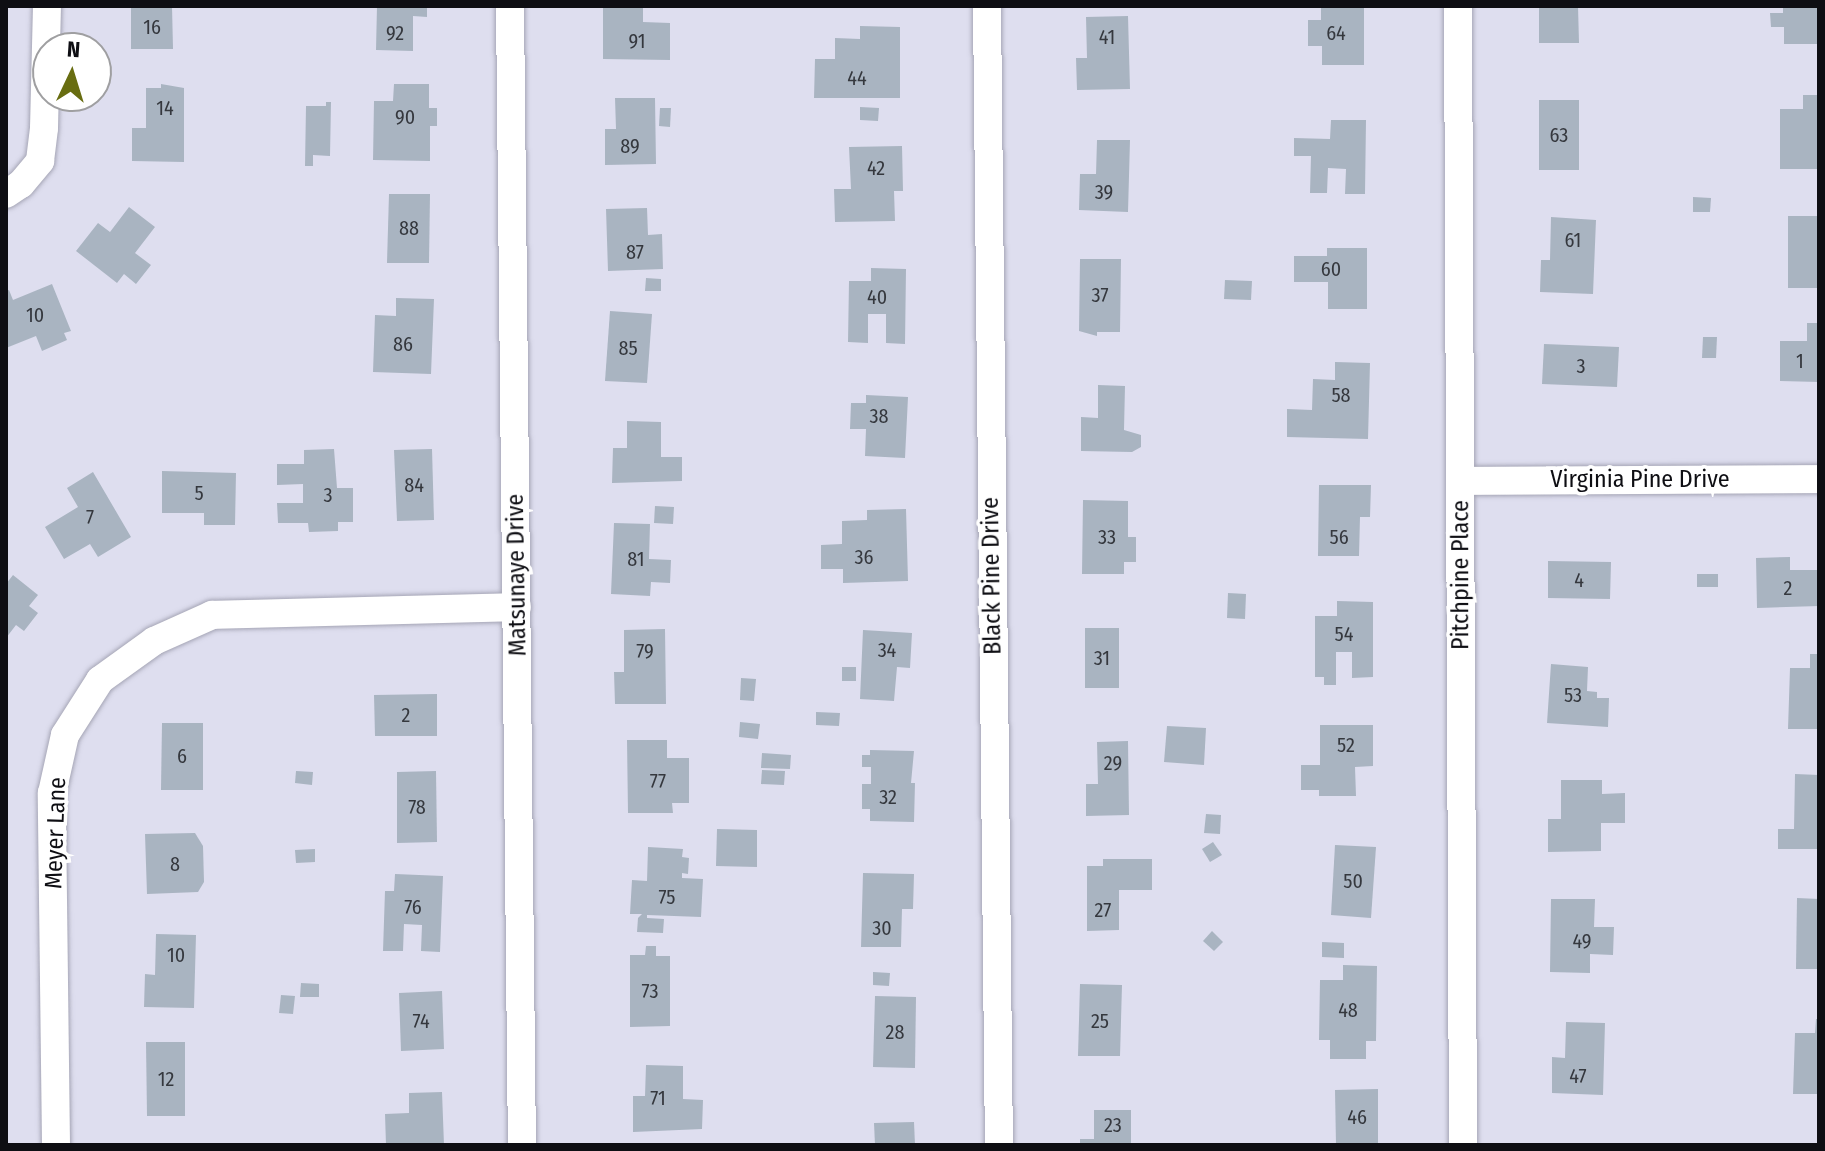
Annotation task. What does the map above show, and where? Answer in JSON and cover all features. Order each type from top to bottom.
[{"type":"street","points":[[6,194],[21,184],[40,161],[44,128],[47,6]]},
{"type":"street","name":"Matsunaye Drive","points":[[510,6],[522,1145]]},
{"type":"street","name":"Black Pine Drive","points":[[987,6],[999,1145]]},
{"type":"street","name":"Pitchpine Place","points":[[1458,6],[1463,1145]]},
{"type":"street","name":"Virginia Pine Drive","points":[[1461,481],[1819,479]]},
{"type":"street","name":"Meyer Lane","points":[[56,1145],[52,793],[65,735],[100,680],[154,641],[212,615],[517,607]]},
{"type":"building","points":[[131,6],[172,6],[173,49],[131,49]]},
{"type":"building","points":[[377,6],[427,6],[427,17],[413,16],[413,51],[376,50]]},
{"type":"building","points":[[603,6],[643,6],[643,22],[670,23],[670,60],[603,59]]},
{"type":"building","points":[[1321,6],[1364,6],[1364,65],[1322,65],[1322,46],[1308,46],[1308,20],[1321,20]]},
{"type":"building","points":[[1539,6],[1578,6],[1579,43],[1539,43]]},
{"type":"building","points":[[1783,6],[1819,6],[1819,44],[1784,44],[1784,27],[1771,27],[1770,13],[1783,13]]},
{"type":"building","points":[[1128,16],[1130,89],[1077,90],[1076,58],[1087,58],[1086,17]]},
{"type":"building","points":[[860,26],[900,27],[900,98],[814,98],[815,59],[835,59],[835,38],[860,39]]},
{"type":"building","points":[[161,84],[184,88],[184,162],[132,161],[132,128],[146,128],[146,88],[161,88]]},
{"type":"building","points":[[394,84],[429,84],[429,108],[437,108],[437,126],[430,126],[430,161],[373,160],[374,101],[393,101]]},
{"type":"building","points":[[1803,95],[1819,95],[1819,169],[1780,169],[1780,109],[1803,109]]},
{"type":"building","points":[[615,98],[655,98],[656,164],[605,165],[605,129],[616,129]]},
{"type":"building","points":[[1539,100],[1579,100],[1579,170],[1539,170]]},
{"type":"building","points":[[326,102],[331,102],[330,156],[313,155],[313,166],[305,166],[306,106],[326,106]]},
{"type":"building","points":[[860,107],[879,108],[878,121],[860,120]]},
{"type":"building","points":[[660,108],[671,108],[670,127],[659,126]]},
{"type":"building","points":[[1331,120],[1366,120],[1365,194],[1345,194],[1346,169],[1328,168],[1327,193],[1310,193],[1311,156],[1294,156],[1294,138],[1330,139]]},
{"type":"building","points":[[1097,140],[1130,140],[1128,212],[1079,210],[1080,174],[1096,174]]},
{"type":"building","points":[[902,146],[903,191],[894,191],[895,221],[835,222],[834,189],[851,189],[849,147]]},
{"type":"building","points":[[389,194],[430,194],[429,263],[387,263]]},
{"type":"building","points":[[1693,197],[1711,198],[1710,212],[1693,212]]},
{"type":"building","points":[[129,207],[155,227],[135,253],[151,265],[136,284],[124,274],[117,283],[76,251],[98,223],[110,232]]},
{"type":"building","points":[[647,208],[648,235],[662,234],[663,269],[608,271],[606,209]]},
{"type":"building","points":[[1788,216],[1819,216],[1819,288],[1788,288]]},
{"type":"building","points":[[1551,217],[1596,220],[1593,294],[1540,292],[1541,260],[1550,260]]},
{"type":"building","points":[[1327,248],[1367,248],[1367,309],[1328,309],[1328,282],[1294,282],[1294,256],[1327,256]]},
{"type":"building","points":[[1080,259],[1121,259],[1120,332],[1097,332],[1097,336],[1079,331]]},
{"type":"building","points":[[871,268],[906,269],[905,344],[886,343],[886,314],[868,314],[868,343],[848,342],[849,281],[871,281]]},
{"type":"building","points":[[646,278],[661,279],[661,291],[645,291]]},
{"type":"building","points":[[1225,280],[1252,281],[1251,300],[1224,299]]},
{"type":"building","points":[[52,284],[71,331],[64,333],[67,340],[42,351],[36,336],[6,348],[6,291],[9,290],[13,300]]},
{"type":"building","points":[[396,298],[434,299],[431,374],[373,372],[375,315],[396,316]]},
{"type":"building","points":[[610,311],[652,314],[647,383],[605,381]]},
{"type":"building","points":[[1807,323],[1819,323],[1819,382],[1780,381],[1780,341],[1807,341]]},
{"type":"building","points":[[1703,337],[1717,337],[1716,358],[1702,358]]},
{"type":"building","points":[[1544,344],[1619,347],[1617,387],[1542,384]]},
{"type":"building","points":[[1335,362],[1370,363],[1368,439],[1287,437],[1287,409],[1312,410],[1313,379],[1335,380]]},
{"type":"building","points":[[1098,385],[1125,386],[1124,430],[1141,435],[1141,447],[1132,452],[1081,451],[1081,417],[1098,418]]},
{"type":"building","points":[[866,395],[908,397],[905,458],[865,456],[866,429],[850,429],[851,403],[866,403]]},
{"type":"building","points":[[627,421],[661,422],[661,457],[682,457],[682,481],[612,483],[613,448],[627,448]]},
{"type":"building","points":[[334,449],[337,488],[353,488],[353,522],[338,522],[338,531],[309,532],[308,523],[278,523],[277,503],[303,503],[303,484],[277,485],[277,464],[304,464],[304,450]]},
{"type":"building","points":[[432,449],[434,520],[397,521],[394,450]]},
{"type":"building","points":[[162,471],[236,473],[235,525],[204,525],[204,513],[162,513]]},
{"type":"building","points":[[93,472],[131,537],[98,557],[90,544],[64,559],[45,527],[78,507],[67,488]]},
{"type":"building","points":[[1319,485],[1371,485],[1370,517],[1360,517],[1359,556],[1318,556]]},
{"type":"building","points":[[1083,500],[1128,501],[1128,537],[1136,537],[1136,562],[1124,562],[1124,574],[1082,574]]},
{"type":"building","points":[[655,506],[674,507],[673,524],[654,523]]},
{"type":"building","points":[[906,509],[908,581],[843,583],[843,569],[821,569],[821,545],[842,544],[842,521],[867,520],[867,510]]},
{"type":"building","points":[[614,523],[650,524],[649,559],[671,560],[670,583],[651,582],[650,596],[611,594]]},
{"type":"building","points":[[1790,557],[1790,570],[1819,570],[1819,606],[1757,608],[1756,558]]},
{"type":"building","points":[[1548,561],[1611,562],[1610,599],[1548,598]]},
{"type":"building","points":[[1697,574],[1718,574],[1718,587],[1697,587]]},
{"type":"building","points":[[13,575],[38,595],[29,606],[38,613],[24,631],[16,625],[6,638],[6,584]]},
{"type":"building","points":[[1228,593],[1246,594],[1245,619],[1227,618]]},
{"type":"building","points":[[1337,601],[1373,602],[1373,677],[1352,678],[1352,652],[1336,652],[1336,685],[1324,685],[1324,677],[1315,677],[1315,616],[1337,616]]},
{"type":"building","points":[[1085,628],[1119,628],[1119,688],[1085,688]]},
{"type":"building","points":[[665,629],[666,704],[615,704],[614,672],[624,672],[624,630]]},
{"type":"building","points":[[863,630],[912,633],[910,668],[897,667],[894,701],[860,699]]},
{"type":"building","points":[[1810,654],[1819,654],[1819,729],[1788,729],[1790,668],[1810,668]]},
{"type":"building","points":[[1551,664],[1588,667],[1587,691],[1597,692],[1597,698],[1609,698],[1608,727],[1547,723]]},
{"type":"building","points":[[842,667],[856,667],[856,681],[842,681]]},
{"type":"building","points":[[741,678],[756,679],[754,701],[740,700]]},
{"type":"building","points":[[437,694],[437,736],[375,736],[374,695]]},
{"type":"building","points":[[816,712],[840,713],[839,726],[816,725]]},
{"type":"building","points":[[740,722],[760,724],[758,739],[739,737]]},
{"type":"building","points":[[162,723],[203,723],[203,790],[161,790]]},
{"type":"building","points":[[1320,725],[1373,725],[1373,766],[1355,767],[1356,796],[1319,796],[1319,790],[1301,790],[1301,765],[1320,765]]},
{"type":"building","points":[[1167,726],[1206,728],[1204,765],[1164,762]]},
{"type":"building","points":[[627,740],[667,740],[667,758],[689,758],[689,803],[672,803],[673,813],[628,813]]},
{"type":"building","points":[[1128,741],[1129,815],[1086,816],[1086,784],[1098,784],[1097,742]]},
{"type":"building","points":[[870,750],[914,751],[911,783],[915,783],[914,822],[870,821],[870,809],[862,809],[862,784],[871,784],[871,767],[862,767],[862,755],[870,755]]},
{"type":"building","points":[[762,753],[791,755],[790,769],[761,768]]},
{"type":"building","points":[[762,770],[785,771],[784,785],[761,784]]},
{"type":"building","points":[[296,771],[313,772],[312,785],[295,783]]},
{"type":"building","points":[[436,771],[437,842],[397,843],[397,772]]},
{"type":"building","points":[[1795,774],[1819,775],[1819,849],[1778,849],[1778,829],[1794,829]]},
{"type":"building","points":[[1561,780],[1602,780],[1602,794],[1625,793],[1625,823],[1601,823],[1601,851],[1548,852],[1548,819],[1561,819]]},
{"type":"building","points":[[1206,814],[1221,815],[1220,834],[1204,833]]},
{"type":"building","points":[[717,829],[757,830],[757,867],[716,866]]},
{"type":"building","points":[[195,833],[203,846],[204,882],[198,892],[147,894],[145,834]]},
{"type":"building","points":[[1213,842],[1222,855],[1210,862],[1202,849]]},
{"type":"building","points":[[1335,845],[1376,847],[1371,918],[1331,915]]},
{"type":"building","points":[[648,847],[683,849],[682,857],[689,858],[688,874],[682,873],[682,878],[703,879],[701,917],[647,915],[647,918],[664,919],[663,933],[637,932],[638,918],[642,914],[630,914],[632,880],[647,881]]},
{"type":"building","points":[[315,849],[315,862],[296,863],[295,850]]},
{"type":"building","points":[[1103,859],[1152,859],[1152,890],[1119,890],[1119,930],[1087,931],[1087,866],[1103,866]]},
{"type":"building","points":[[863,873],[914,874],[913,909],[902,909],[901,947],[861,947]]},
{"type":"building","points":[[395,874],[443,876],[440,952],[421,951],[422,925],[404,924],[403,951],[383,951],[385,891],[394,891]]},
{"type":"building","points":[[1797,898],[1819,899],[1819,969],[1796,969]]},
{"type":"building","points":[[1551,899],[1595,899],[1594,927],[1614,927],[1613,955],[1590,954],[1590,973],[1550,972]]},
{"type":"building","points":[[1212,931],[1223,942],[1214,951],[1203,941]]},
{"type":"building","points":[[156,934],[196,935],[194,1008],[144,1007],[145,974],[155,975]]},
{"type":"building","points":[[1322,942],[1344,943],[1344,958],[1322,957]]},
{"type":"building","points":[[646,946],[656,946],[656,956],[670,956],[670,1026],[630,1027],[630,955],[645,955]]},
{"type":"building","points":[[1343,965],[1377,966],[1376,1041],[1366,1041],[1366,1059],[1330,1059],[1330,1040],[1319,1040],[1320,980],[1343,980]]},
{"type":"building","points":[[873,972],[890,973],[889,986],[873,985]]},
{"type":"building","points":[[301,983],[319,984],[319,997],[300,997]]},
{"type":"building","points":[[1080,984],[1122,985],[1120,1056],[1078,1056]]},
{"type":"building","points":[[442,991],[444,1049],[401,1051],[399,993]]},
{"type":"building","points":[[281,995],[295,996],[293,1014],[279,1013]]},
{"type":"building","points":[[875,996],[916,997],[915,1068],[873,1067]]},
{"type":"building","points":[[1816,1019],[1819,1019],[1819,1094],[1793,1094],[1795,1033],[1815,1033]]},
{"type":"building","points":[[1566,1022],[1605,1023],[1603,1095],[1552,1093],[1552,1057],[1565,1058]]},
{"type":"building","points":[[146,1042],[185,1042],[185,1116],[147,1116]]},
{"type":"building","points":[[646,1065],[683,1066],[683,1099],[703,1100],[702,1129],[633,1132],[633,1096],[645,1096]]},
{"type":"building","points":[[1378,1089],[1378,1145],[1336,1145],[1335,1090]]},
{"type":"building","points":[[442,1092],[444,1145],[386,1145],[385,1114],[409,1113],[409,1093]]},
{"type":"building","points":[[1094,1110],[1131,1110],[1131,1145],[1080,1145],[1080,1139],[1094,1139]]},
{"type":"building","points":[[914,1122],[915,1145],[875,1145],[874,1123]]}]
